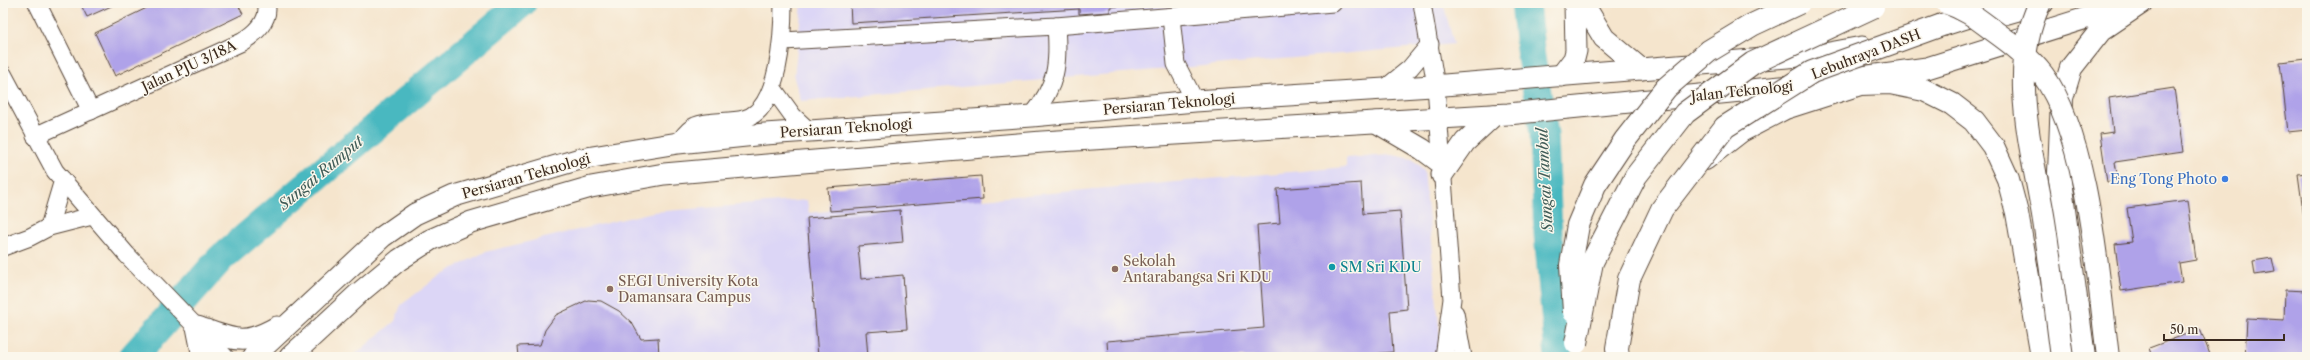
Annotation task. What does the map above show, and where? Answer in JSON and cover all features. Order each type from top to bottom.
[{"type":"highway","points":[[1577,350],[1571,265],[1578,225],[1595,185],[1625,140],[1666,88],[1709,51],[1752,25],[1799,3]]},
{"type":"highway","points":[[1577,350],[1592,262],[1636,176],[1685,113],[1753,63],[1873,6],[1885,3]]},
{"type":"highway","points":[[1947,3],[1964,8],[2020,50],[2043,76],[2061,106],[2078,162],[2091,228],[2108,357]]},
{"type":"highway","name":"Lebuhraya DASH","points":[[1618,357],[1617,348],[1629,279],[1662,209],[1725,127],[1812,72],[1942,25],[2012,3]]},
{"type":"highway","points":[[2042,3],[2031,22],[2023,75],[2028,123],[2044,222],[2062,357]]},
{"type":"highway","points":[[2084,357],[2059,173],[2062,98],[2071,68],[2101,30],[2141,3]]},
{"type":"highway","points":[[1692,171],[1747,127],[1785,108],[1860,84],[1890,83],[1924,90],[1952,104],[1974,121],[1993,146],[2008,179],[2017,213],[2042,357]]},
{"type":"street","points":[[35,136],[91,110],[37,3]]},
{"type":"street","name":"Jalan PJU 3/18A","points":[[91,110],[242,42],[253,34],[268,14],[266,3]]},
{"type":"street","points":[[678,143],[694,126],[746,119],[761,109],[772,87],[783,41],[783,3]]},
{"type":"street","points":[[783,41],[1056,26],[1333,3]]},
{"type":"street","points":[[1422,3],[1436,86],[1441,169],[1452,299],[1462,357]]},
{"type":"street","points":[[1557,76],[1574,59],[1576,51],[1575,3]]},
{"type":"street","points":[[1582,3],[1604,38],[1641,69]]},
{"type":"street","name":"Jalan Teknologi","points":[[1502,81],[1839,51],[1921,38],[2042,3]]},
{"type":"street","name":"Jalan Teknologi","points":[[1501,114],[1555,110],[1812,84],[1927,68],[2134,3]]},
{"type":"street","points":[[1171,17],[1176,64],[1195,101]]},
{"type":"street","points":[[1032,116],[1051,90],[1057,72],[1056,26]]},
{"type":"street","points":[[1383,90],[1410,68],[1430,44]]},
{"type":"street","points":[[3,74],[55,171],[127,255],[224,357]]},
{"type":"street","name":"Persiaran Teknologi","points":[[253,357],[302,309],[382,237],[415,214],[454,196],[580,159],[678,143],[809,131],[1032,116],[1195,101],[1383,90],[1502,81]]},
{"type":"street","points":[[772,87],[793,116],[809,131]]},
{"type":"street","points":[[1441,169],[1465,142],[1501,114]]},
{"type":"street","name":"Persiaran Teknologi","points":[[290,357],[358,294],[399,260],[430,240],[471,222],[591,187],[664,174],[1042,142],[1501,114]]},
{"type":"street","points":[[1376,122],[1422,148],[1441,169]]},
{"type":"street","points":[[49,227],[63,180]]},
{"type":"street","points":[[3,247],[30,237],[49,227],[92,216]]},
{"type":"street","points":[[1444,357],[1452,299]]},
{"type":"street","points":[[192,323],[241,340],[258,338],[302,309]]},
{"type":"street","points":[[192,323],[203,357]]},
{"type":"shaded area","points":[[802,3],[1443,3],[1454,44],[801,101],[794,78]]},
{"type":"shaded area","name":"Sekolah Antarabangsa Sri KDU","points":[[1392,155],[1412,159],[1424,170],[1442,357],[352,357],[395,321],[401,305],[442,274],[485,252],[653,212],[807,200],[809,213],[829,211],[828,188],[981,176],[983,199],[1346,167],[1346,158]]},
{"type":"building","points":[[80,3],[118,3],[87,17]]},
{"type":"building","points":[[157,3],[237,3],[243,14],[115,76],[95,33]]},
{"type":"building","points":[[850,3],[1151,4],[1110,7],[1110,12],[1079,14],[1079,9],[851,23]]},
{"type":"building","points":[[2307,59],[2307,130],[2288,132],[2280,62]]},
{"type":"building","points":[[2174,88],[2183,152],[2115,162],[2118,180],[2107,182],[2100,134],[2113,132],[2109,98]]},
{"type":"building","points":[[2307,173],[2307,233],[2306,233],[2298,174]]},
{"type":"building","points":[[981,176],[983,199],[830,211],[828,188]]},
{"type":"building","name":"SM Sri KDU","points":[[1361,183],[1363,214],[1400,211],[1407,309],[1390,311],[1393,352],[1340,357],[1108,357],[1107,341],[1264,328],[1257,225],[1280,223],[1277,189]]},
{"type":"building","points":[[2188,200],[2196,260],[2179,263],[2182,282],[2121,291],[2115,244],[2132,242],[2127,208]]},
{"type":"building","points":[[900,210],[903,242],[858,246],[861,279],[903,275],[907,329],[866,332],[868,357],[818,357],[807,218]]},
{"type":"building","points":[[2272,258],[2275,272],[2255,275],[2253,261]]},
{"type":"building","points":[[2285,290],[2307,291],[2307,357],[2245,357],[2247,318],[2284,320]]},
{"type":"building","points":[[588,300],[601,301],[619,311],[632,323],[641,339],[658,338],[659,357],[519,357],[518,346],[540,345],[545,330],[556,315]]},
{"type":"building","points":[[2200,329],[2211,357],[2152,357],[2149,348]]},
{"type":"waterway","name":"Sungai Rumput","points":[[133,357],[221,258],[522,3]]},
{"type":"waterway","name":"Sungai Tambul","points":[[1525,3],[1531,57],[1544,134],[1548,234],[1559,357]]},
{"type":"place","name":"Eng Tong Photo","points":[[2225,179]]},
{"type":"place","name":"SM Sri KDU","points":[[1332,267]]},
{"type":"place","name":"Sekolah Antarabangsa Sri KDU","points":[[1115,269]]},
{"type":"place","name":"SEGI University Kota Damansara Campus","points":[[610,289]]}]
